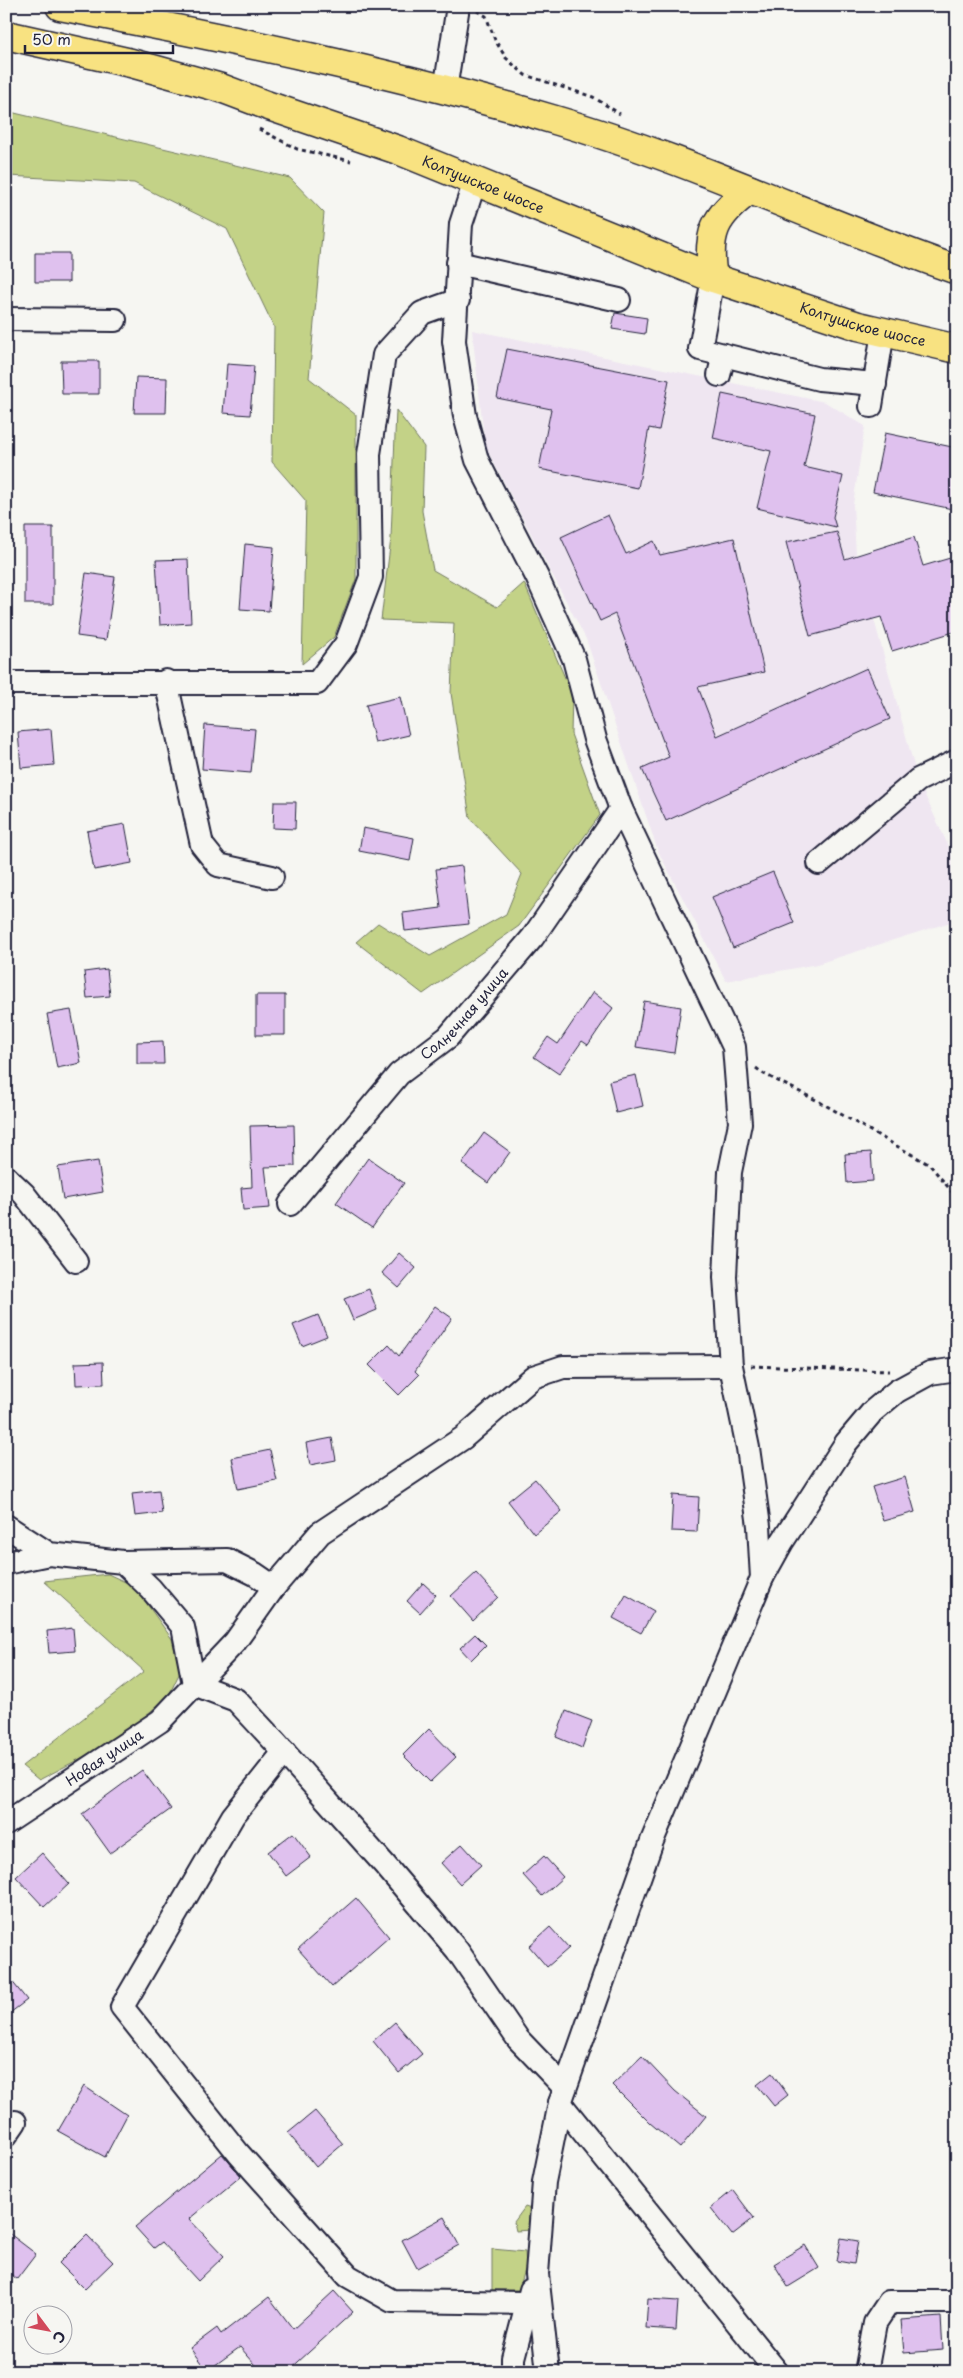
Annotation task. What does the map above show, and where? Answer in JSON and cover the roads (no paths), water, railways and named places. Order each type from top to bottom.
[{"type":"main road","points":[[60,6],[257,44],[445,90],[565,123],[634,146],[830,223],[957,270]]},
{"type":"main road","name":"Колтушское шоссе","points":[[6,35],[131,63],[221,88],[398,150],[713,278],[807,310],[883,332],[957,349]]},
{"type":"main road","points":[[713,278],[709,253],[714,227],[729,206],[750,190]]},
{"type":"street","points":[[445,90],[466,8]]},
{"type":"street","points":[[475,181],[461,224],[458,300],[454,341],[465,416],[477,460],[537,576],[574,659],[595,739],[621,809],[734,1047],[740,1123],[730,1172],[725,1277],[731,1366],[748,1448],[760,1526],[762,1578]]},
{"type":"street","points":[[458,263],[619,300]]},
{"type":"street","points":[[713,278],[700,350],[722,365],[819,379],[875,384]]},
{"type":"street","points":[[6,683],[317,683],[346,644],[371,577],[369,454],[384,355],[422,313],[458,300]]},
{"type":"street","points":[[6,319],[115,320]]},
{"type":"street","points":[[871,406],[883,332]]},
{"type":"street","points":[[166,682],[202,845],[218,865],[272,877]]},
{"type":"street","points":[[819,863],[918,780],[957,761]]},
{"type":"street","name":"Солнечная улица","points":[[290,1204],[398,1074],[448,1037],[533,937],[621,809]]},
{"type":"street","points":[[6,1177],[24,1194],[76,1261]]},
{"type":"street","name":"Новая улица","points":[[6,1823],[160,1721],[235,1642],[274,1587],[320,1533],[463,1438],[534,1378],[563,1367],[731,1366]]},
{"type":"street","points":[[548,2372],[537,2274],[544,2182],[562,2096],[652,1841],[762,1578],[782,1542],[846,1443],[873,1411],[897,1391],[930,1373],[957,1369]]},
{"type":"street","points":[[6,1526],[49,1554]]},
{"type":"street","points":[[6,1563],[49,1554],[123,1562],[227,1560],[255,1574],[274,1587]]},
{"type":"street","points":[[123,1562],[151,1588],[183,1627],[194,1684],[236,1700],[396,1878],[456,1950],[518,2039],[777,2372]]},
{"type":"street","points":[[284,1752],[234,1816],[122,2007],[239,2154],[348,2276],[392,2301],[526,2303]]},
{"type":"street","points":[[513,2372],[513,2358],[526,2303],[537,2274]]},
{"type":"street","points":[[866,2372],[875,2323],[889,2302],[957,2302]]}]
